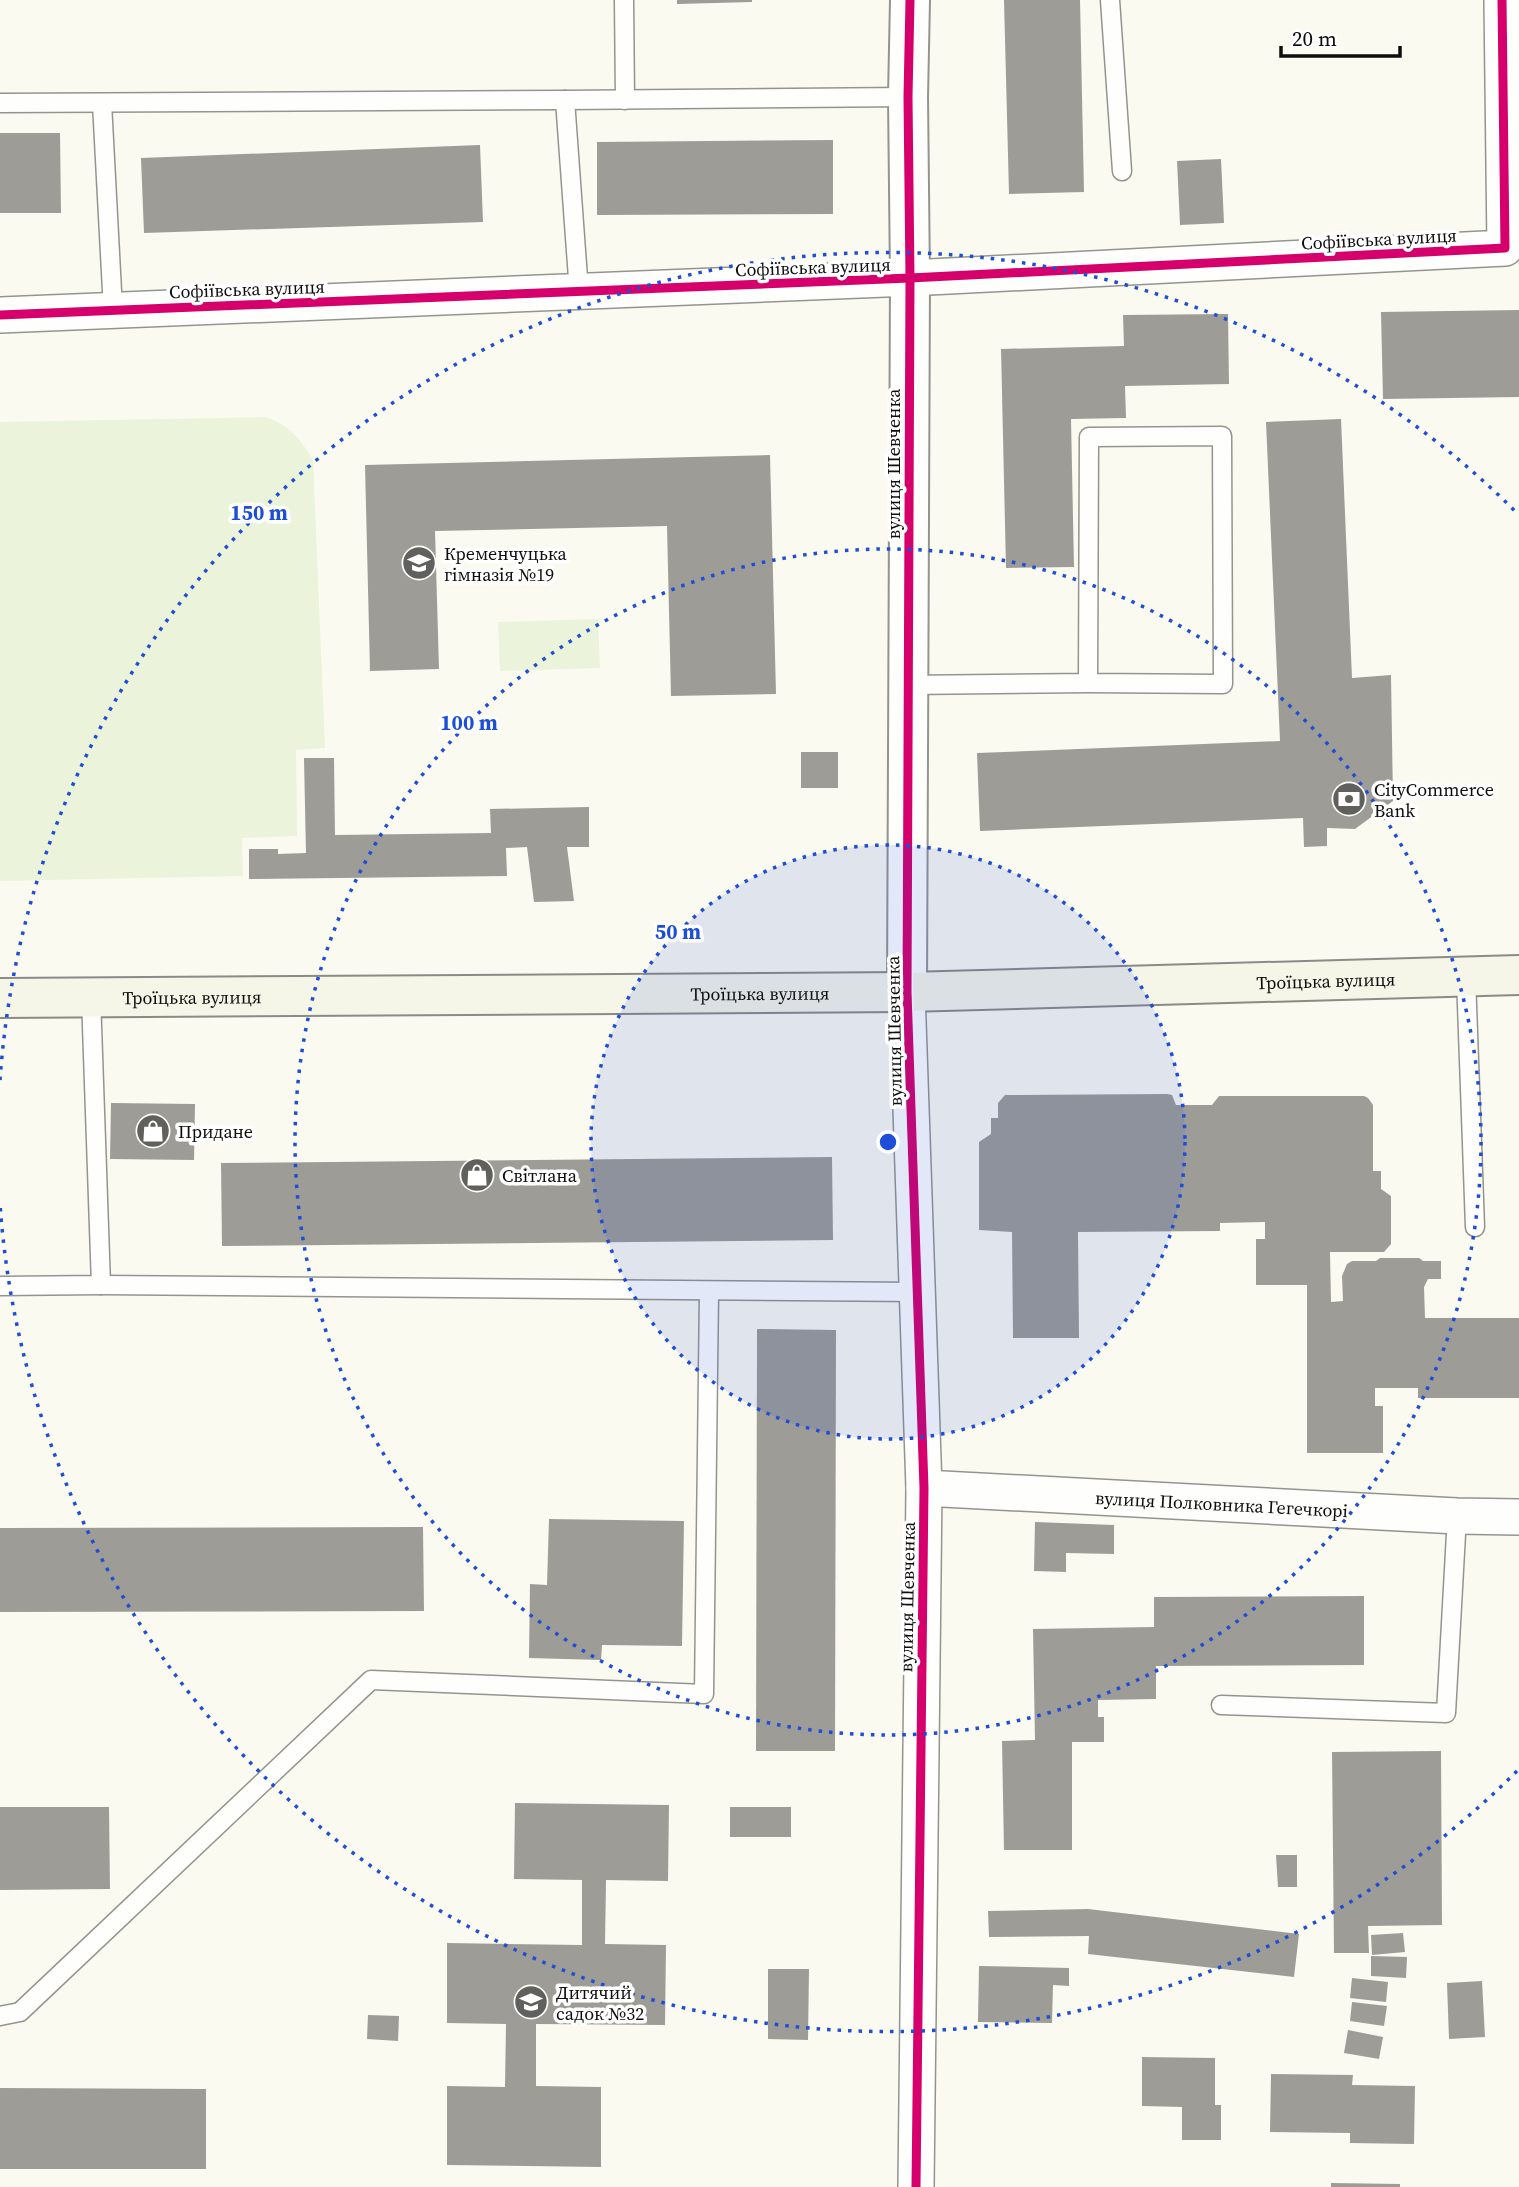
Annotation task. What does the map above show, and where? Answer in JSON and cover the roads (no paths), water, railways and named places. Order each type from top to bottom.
[{"type":"main road","name":"Троїцька вулиця","points":[[0,998],[907,992],[1519,975]]},
{"type":"street","name":"вулиця Шевченка","points":[[910,0],[907,992],[924,1488],[916,2187]]},
{"type":"street","name":"Софіївська вулиця","points":[[0,314],[910,278],[1505,248],[1502,0]]},
{"type":"street","name":"вулиця Полковника Гегечкорі","points":[[924,1488],[1519,1517]]},
{"type":"lane","points":[[624,0],[625,100]]},
{"type":"lane","points":[[1110,0],[1122,171]]},
{"type":"lane","points":[[0,103],[908,97]]},
{"type":"lane","points":[[565,100],[579,292]]},
{"type":"lane","points":[[102,103],[113,310]]},
{"type":"lane","points":[[907,685],[1088,682],[1223,684],[1222,436],[1088,437],[1088,682]]},
{"type":"lane","points":[[1466,977],[1475,1227]]},
{"type":"lane","points":[[91,997],[101,1285]]},
{"type":"lane","points":[[0,1286],[918,1292]]},
{"type":"lane","points":[[0,2016],[20,2012],[371,1680],[704,1694],[709,1291]]},
{"type":"lane","points":[[1221,1705],[1446,1713],[1457,1516]]},
{"type":"place","name":"Кременчуцька гімназія №19","points":[[419,563]]},
{"type":"place","name":"CityCommerce Bank","points":[[1349,799]]},
{"type":"place","name":"Придане","points":[[153,1131]]},
{"type":"place","name":"Світлана","points":[[477,1175]]},
{"type":"place","name":"Дитячий садок №32","points":[[531,2002]]}]
